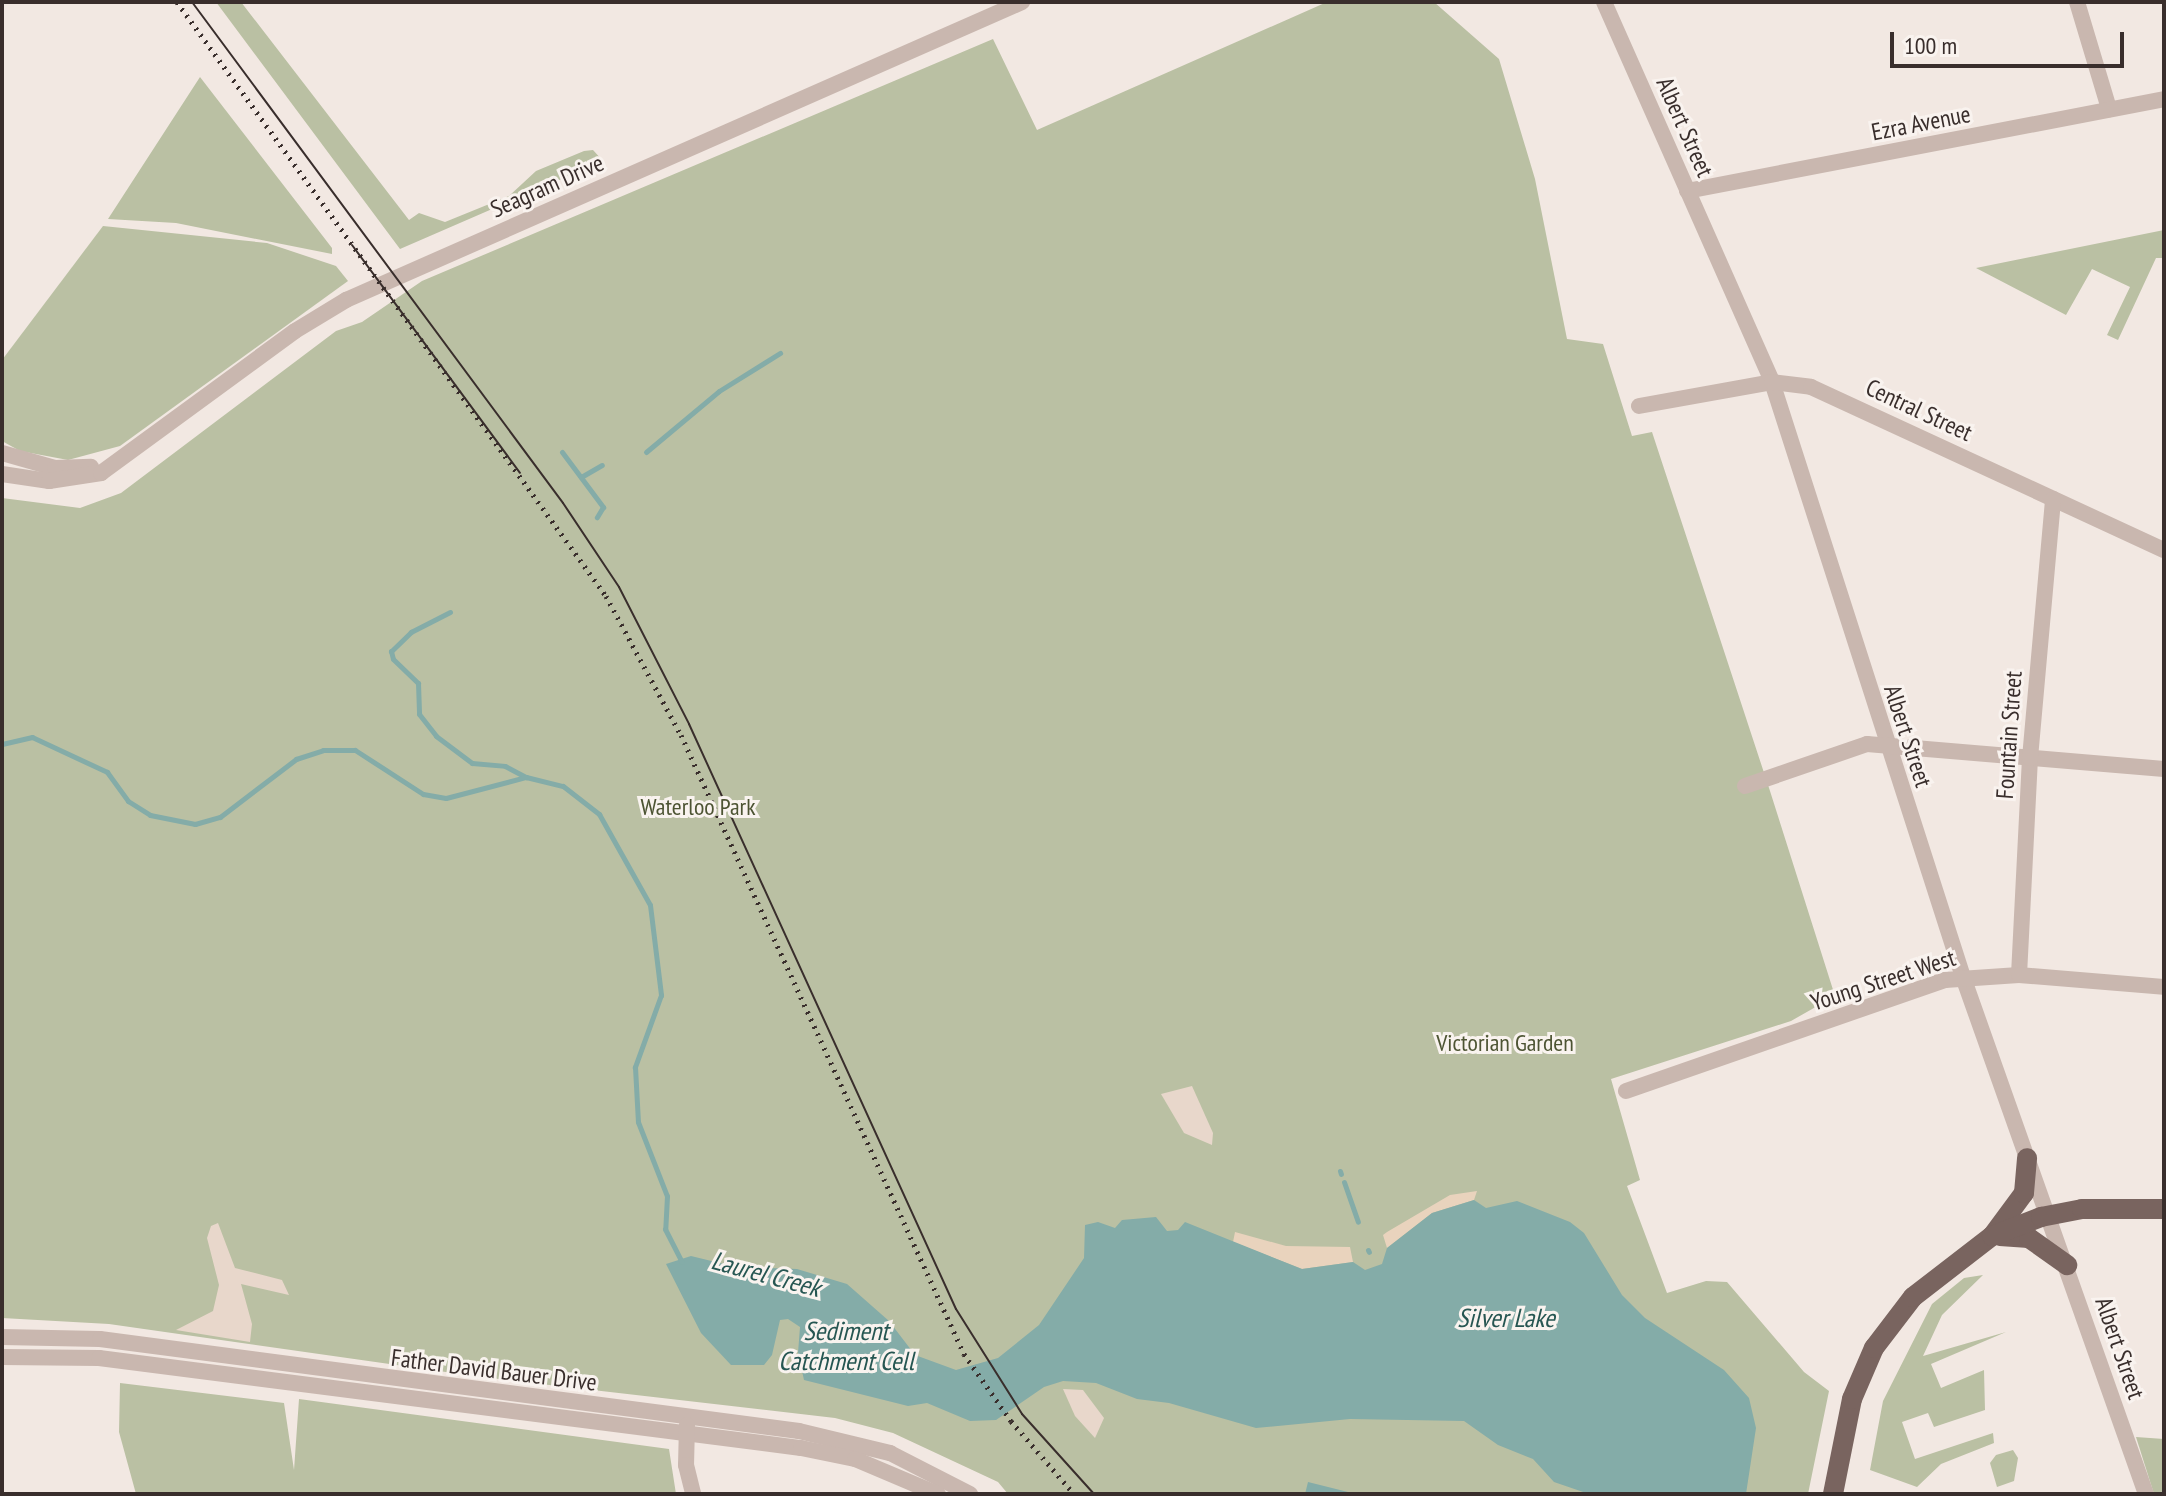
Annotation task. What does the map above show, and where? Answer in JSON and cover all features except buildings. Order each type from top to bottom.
[{"type":"main road","points":[[1833,1494],[1852,1399],[1874,1348],[1913,1297],[1992,1236],[2024,1193],[2027,1158]]},
{"type":"main road","points":[[1992,1236],[2049,1214],[2094,1208],[2164,1209]]},
{"type":"main road","points":[[1992,1236],[2029,1238],[2067,1265]]},
{"type":"street","name":"Seagram Drive","points":[[2,474],[70,480],[101,473],[327,310],[1022,2]]},
{"type":"street","name":"Albert Street","points":[[1604,2],[1772,382],[1885,743],[1963,977],[2146,1494]]},
{"type":"street","points":[[2077,2],[2109,109]]},
{"type":"street","name":"Ezra Avenue","points":[[1687,191],[2164,99]]},
{"type":"street","name":"Central Street","points":[[1639,406],[1772,382],[1811,387],[2164,550]]},
{"type":"street","name":"Seagram Drive","points":[[2,453],[55,468],[120,461]]},
{"type":"street","name":"Fountain Street","points":[[2019,975],[2030,758],[2053,499]]},
{"type":"street","points":[[1745,786],[1867,744],[1885,743],[2164,769]]},
{"type":"street","name":"Young Street West","points":[[1626,1091],[1963,977],[2019,975],[2164,987]]},
{"type":"street","name":"Father David Bauer Drive","points":[[2,1337],[100,1339],[687,1426],[832,1453],[886,1470],[938,1494]]},
{"type":"street","name":"Father David Bauer Drive","points":[[2,1357],[99,1358],[856,1443],[890,1453],[970,1494]]},
{"type":"street","points":[[687,1426],[693,1494]]},
{"type":"green space","points":[[216,2],[241,2],[409,220],[419,213],[445,222],[509,196],[536,171],[584,151],[593,150],[603,161],[400,249]]},
{"type":"green space","name":"Waterloo Park","points":[[1327,2],[1434,2],[1499,59],[1535,179],[1567,339],[1603,344],[1632,436],[1652,432],[1770,791],[1835,996],[1791,1021],[1611,1079],[1640,1180],[1627,1186],[1667,1293],[1706,1281],[1727,1282],[1804,1372],[1829,1391],[1808,1494],[1008,1494],[998,1482],[893,1433],[835,1418],[481,1377],[109,1324],[2,1318],[2,498],[80,508],[121,493],[336,331],[362,322],[422,281],[993,39],[1037,130]]},
{"type":"green space","points":[[200,77],[332,248],[332,254],[176,223],[108,219]]},
{"type":"green space","points":[[103,226],[267,243],[336,266],[348,281],[120,446],[68,460],[20,451],[2,441],[2,360]]},
{"type":"green space","points":[[2164,230],[2164,258],[2156,258],[2118,340],[2107,335],[2130,287],[2092,269],[2066,315],[1976,268]]},
{"type":"green space","points":[[1983,1275],[1942,1315],[1923,1356],[2006,1332],[1931,1364],[1941,1388],[1984,1370],[1985,1410],[1934,1427],[1928,1413],[1902,1422],[1915,1459],[1993,1433],[1994,1443],[1941,1464],[1917,1487],[1870,1470],[1883,1401],[1932,1304],[1964,1278]]},
{"type":"green space","points":[[120,1383],[284,1403],[294,1470],[299,1399],[669,1449],[676,1494],[136,1494],[119,1432]]},
{"type":"green space","points":[[2136,1437],[2164,1439],[2164,1494],[2154,1494]]},
{"type":"green space","points":[[2013,1450],[2018,1458],[2014,1481],[1997,1487],[1990,1463],[1996,1455]]},
{"type":"sand","points":[[1477,1191],[1474,1200],[1432,1213],[1387,1248],[1383,1235],[1387,1232],[1450,1195]]},
{"type":"sand","points":[[1235,1232],[1286,1246],[1350,1247],[1353,1262],[1302,1269],[1233,1242]]},
{"type":"shaded area","points":[[1192,1086],[1213,1133],[1212,1145],[1184,1133],[1161,1094]]},
{"type":"shaded area","points":[[218,1223],[235,1268],[282,1280],[289,1295],[241,1284],[252,1324],[250,1342],[176,1330],[213,1311],[219,1285],[207,1238],[211,1226]]},
{"type":"shaded area","points":[[1063,1389],[1083,1390],[1104,1418],[1095,1438],[1075,1416]]},
{"type":"water","name":"Silver Lake","points":[[1474,1200],[1486,1208],[1517,1201],[1570,1222],[1584,1233],[1622,1295],[1645,1318],[1724,1370],[1749,1398],[1756,1428],[1746,1494],[1589,1494],[1554,1482],[1533,1459],[1498,1445],[1464,1421],[1350,1419],[1256,1428],[1169,1403],[1137,1399],[1096,1383],[1063,1381],[1044,1387],[996,1420],[970,1421],[927,1403],[908,1406],[804,1380],[798,1353],[800,1327],[788,1319],[780,1320],[772,1355],[764,1365],[731,1365],[701,1333],[666,1264],[691,1256],[736,1267],[797,1269],[847,1284],[889,1321],[915,1355],[956,1370],[998,1358],[1039,1325],[1084,1258],[1085,1225],[1098,1222],[1115,1228],[1122,1220],[1156,1217],[1167,1231],[1178,1230],[1185,1222],[1302,1269],[1353,1262],[1365,1270],[1382,1264],[1387,1248],[1432,1213]]},
{"type":"water","points":[[1308,1482],[1356,1494],[1305,1494]]},
{"type":"waterway","points":[[646,452],[719,391],[780,353]]},
{"type":"waterway","points":[[562,452],[603,507],[597,517]]},
{"type":"waterway","points":[[581,477],[602,465]]},
{"type":"waterway","points":[[450,612],[411,632],[391,651],[393,659],[418,683],[419,714],[436,736],[472,763],[505,766],[526,777]]},
{"type":"waterway","name":"Laurel Creek","points":[[2,744],[32,737],[107,772],[128,801],[150,815],[195,824],[220,817],[296,759],[323,750],[355,750],[423,794],[446,798],[526,777],[563,786],[599,814],[650,905],[661,995],[635,1067],[638,1122],[667,1196],[665,1229],[682,1262]]},
{"type":"waterway","points":[[1344,1182],[1358,1222]]},
{"type":"tram line","points":[[192,2],[563,503],[619,587],[689,724],[956,1309],[1022,1414],[1094,1494]]},
{"type":"tram line","points":[[352,245],[520,473]]},
{"type":"railway","points":[[177,2],[606,596],[681,735],[964,1354],[1011,1421],[1074,1494]]},
{"type":"park label","name":"Victorian Garden","points":[[1505,1043]]},
{"type":"water label","name":"Sediment Catchment Cell","points":[[846,1346]]}]
